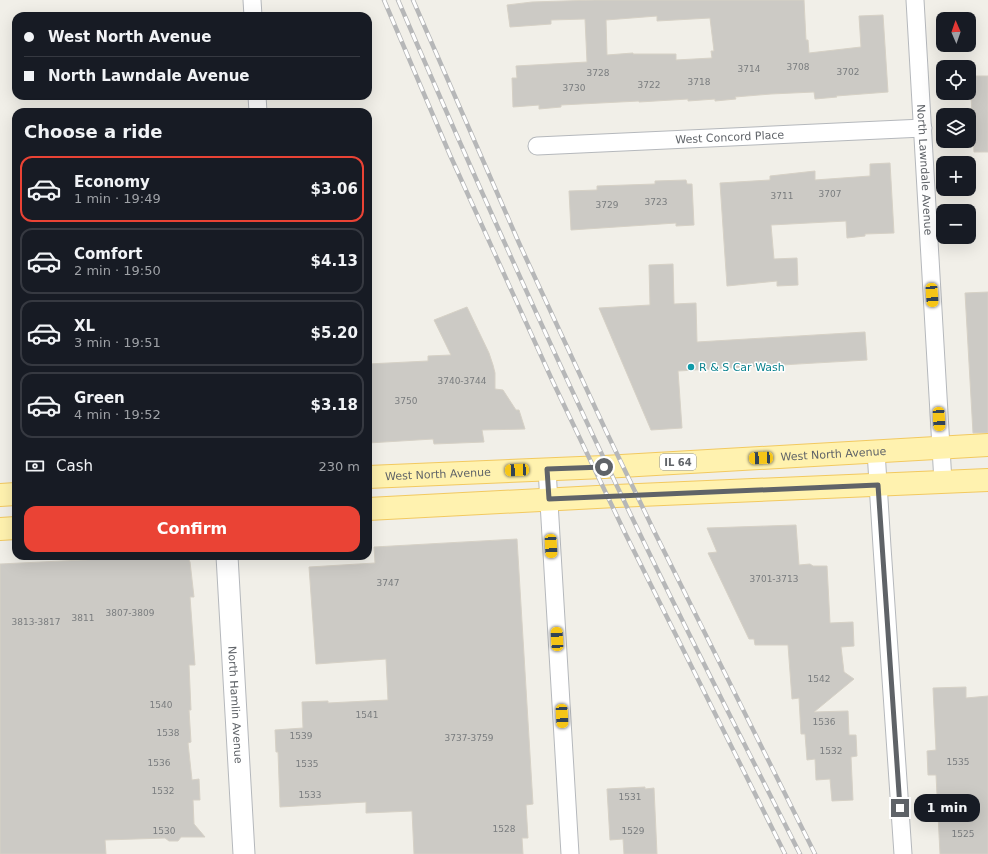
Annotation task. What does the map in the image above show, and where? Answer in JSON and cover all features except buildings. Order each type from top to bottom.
[{"type":"main road","name":"West North Avenue","points":[[372,477],[547,469],[988,445]]},
{"type":"main road","points":[[372,509],[549,499],[988,480]]},
{"type":"main road","points":[[0,495],[12,494]]},
{"type":"main road","points":[[0,528],[12,528]]},
{"type":"street","points":[[252,0],[253,12]]},
{"type":"street","name":"North Lawndale Avenue","points":[[915,0],[943,482]]},
{"type":"street","name":"West Concord Place","points":[[536,146],[923,128]]},
{"type":"street","points":[[876,451],[904,854]]},
{"type":"street","points":[[547,469],[570,854]]},
{"type":"street","name":"North Hamlin Avenue","points":[[227,560],[244,854]]},
{"type":"railway","points":[[384,0],[450,155],[553,382],[625,533],[785,854]]},
{"type":"railway","points":[[398,0],[456,134],[607,466],[678,613],[800,854]]},
{"type":"railway","points":[[413,0],[519,243],[606,431],[654,531],[815,854]]},
{"type":"place","name":"R & S Car Wash","points":[[691,367]]},
{"type":"route","points":[[604,467],[547,469],[549,499],[878,485],[900,808]]}]
